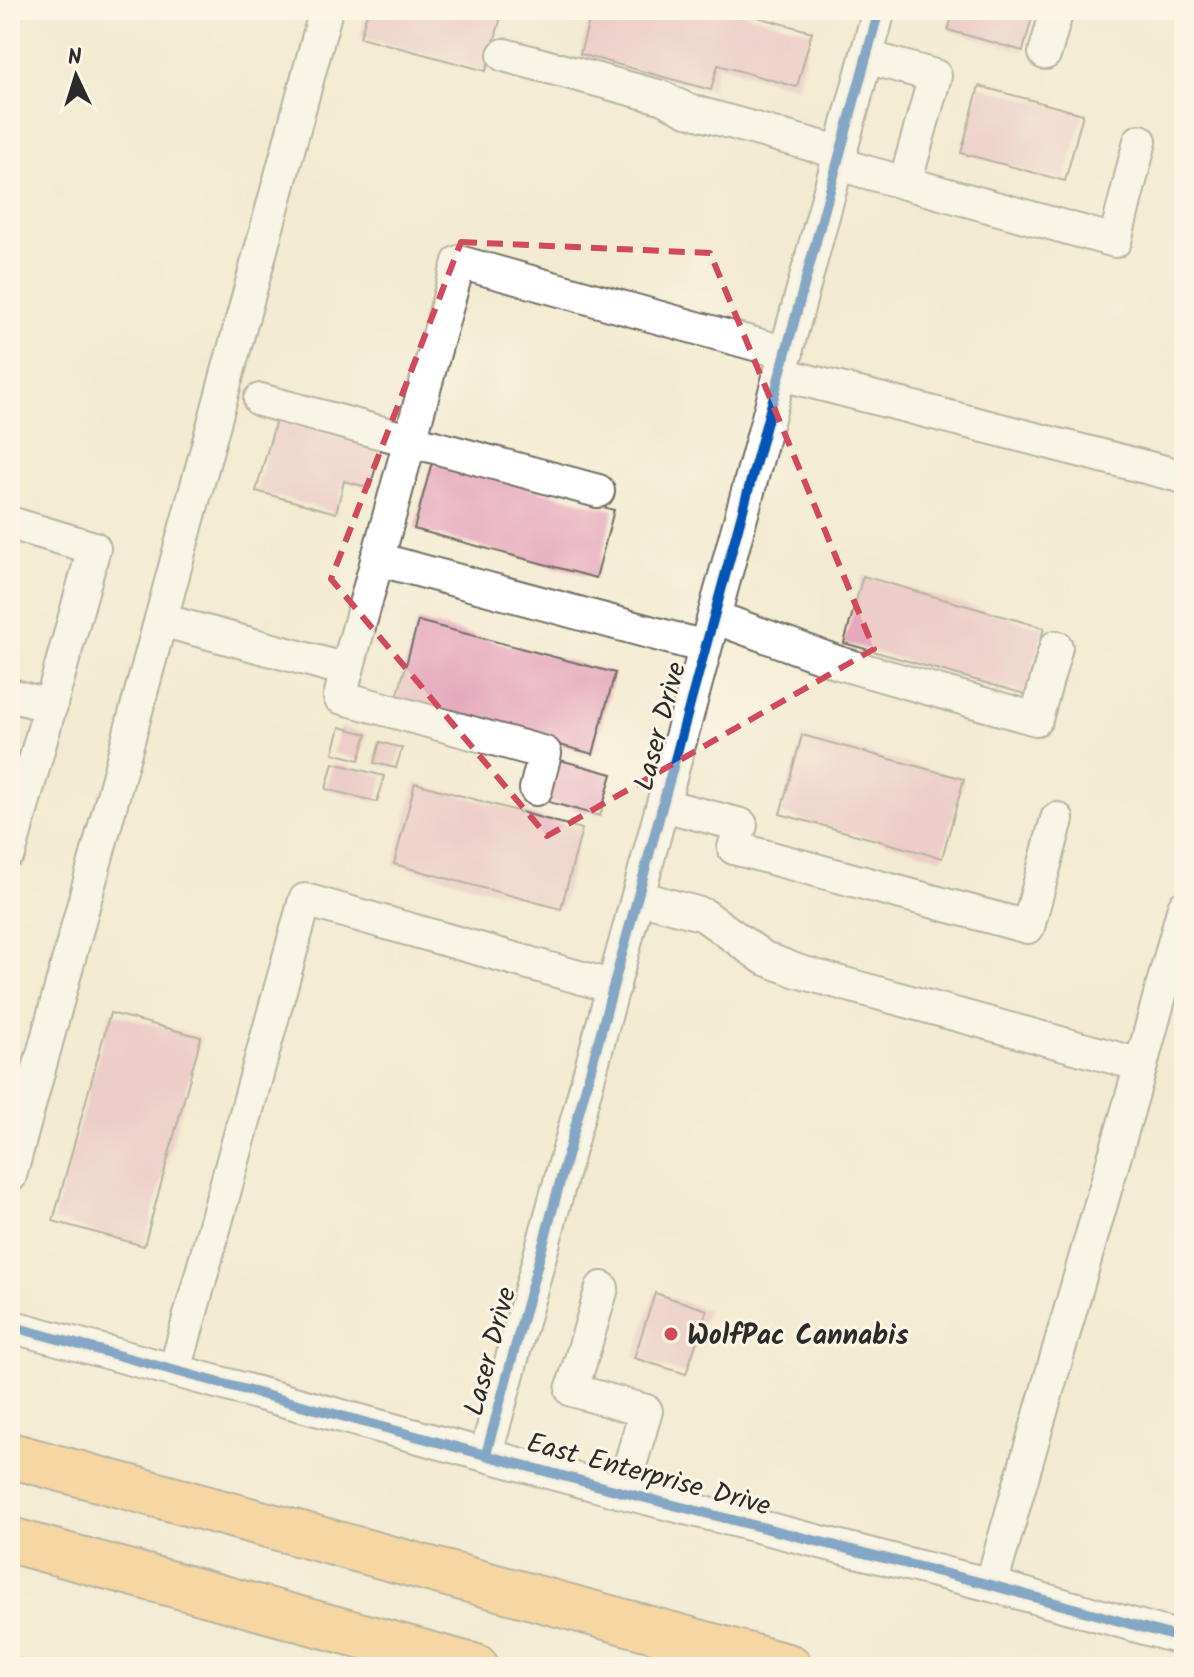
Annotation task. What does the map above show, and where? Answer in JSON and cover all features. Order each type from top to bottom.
[{"type":"highway","points":[[10,1455],[790,1667]]},
{"type":"highway","points":[[10,1540],[476,1667]]},
{"type":"street","points":[[10,1176],[326,10]]},
{"type":"street","name":"Laser Drive","points":[[486,1454],[879,10]]},
{"type":"street","points":[[1045,53],[1057,10]]},
{"type":"street","points":[[504,55],[661,97],[687,110],[840,158],[905,183],[1115,241],[1140,141]]},
{"type":"street","points":[[867,57],[935,76],[905,183]]},
{"type":"street","points":[[536,789],[545,753],[340,697],[459,262],[784,363],[1184,477]]},
{"type":"street","points":[[260,400],[598,491]]},
{"type":"street","points":[[10,523],[94,548],[13,831]]},
{"type":"street","points":[[377,559],[839,663],[1036,719],[1056,647]]},
{"type":"street","points":[[161,620],[347,670]]},
{"type":"street","points":[[10,695],[51,706]]},
{"type":"street","points":[[663,805],[741,825],[734,848],[1028,927],[1057,819]]},
{"type":"street","points":[[638,897],[704,915],[764,958],[797,971],[1141,1065]]},
{"type":"street","points":[[175,1370],[305,900],[614,987]]},
{"type":"street","points":[[991,1585],[1184,907]]},
{"type":"street","points":[[602,1288],[572,1390],[646,1411],[622,1492]]},
{"type":"street","name":"East Enterprise Drive","points":[[10,1326],[622,1492],[991,1585],[1184,1639]]},
{"type":"highlighted area","points":[[461,242],[710,253],[874,649],[547,836],[331,579]]},
{"type":"building","points":[[368,10],[503,10],[486,71],[360,37]]},
{"type":"building","points":[[592,10],[732,10],[812,32],[797,87],[718,65],[711,90],[580,54]]},
{"type":"building","points":[[954,10],[1034,10],[1023,51],[948,30]]},
{"type":"building","points":[[979,86],[1083,114],[1065,181],[961,153]]},
{"type":"building","points":[[276,420],[381,448],[370,488],[344,481],[336,513],[256,491]]},
{"type":"building","points":[[432,462],[614,510],[596,578],[414,529]]},
{"type":"building","points":[[863,576],[1044,628],[1025,694],[844,643]]},
{"type":"building","points":[[418,621],[615,673],[593,754],[396,701]]},
{"type":"building","points":[[340,727],[367,734],[359,760],[333,753]]},
{"type":"building","points":[[802,735],[964,779],[942,858],[780,814]]},
{"type":"building","points":[[380,742],[402,748],[396,768],[374,763]]},
{"type":"building","points":[[560,760],[612,774],[600,816],[549,802]]},
{"type":"building","points":[[333,763],[384,776],[377,802],[326,789]]},
{"type":"building","points":[[415,783],[582,829],[561,909],[394,864]]},
{"type":"building","points":[[110,1013],[201,1037],[144,1246],[53,1221]]},
{"type":"building","name":"WolfPac Cannabis","points":[[655,1293],[707,1310],[686,1374],[634,1358]]},
{"type":"cycle path","points":[[486,1454],[879,10]]},
{"type":"cycle path","points":[[10,1326],[622,1492],[991,1585],[1184,1639]]},
{"type":"place","name":"WolfPac Cannabis","points":[[671,1334]]}]
